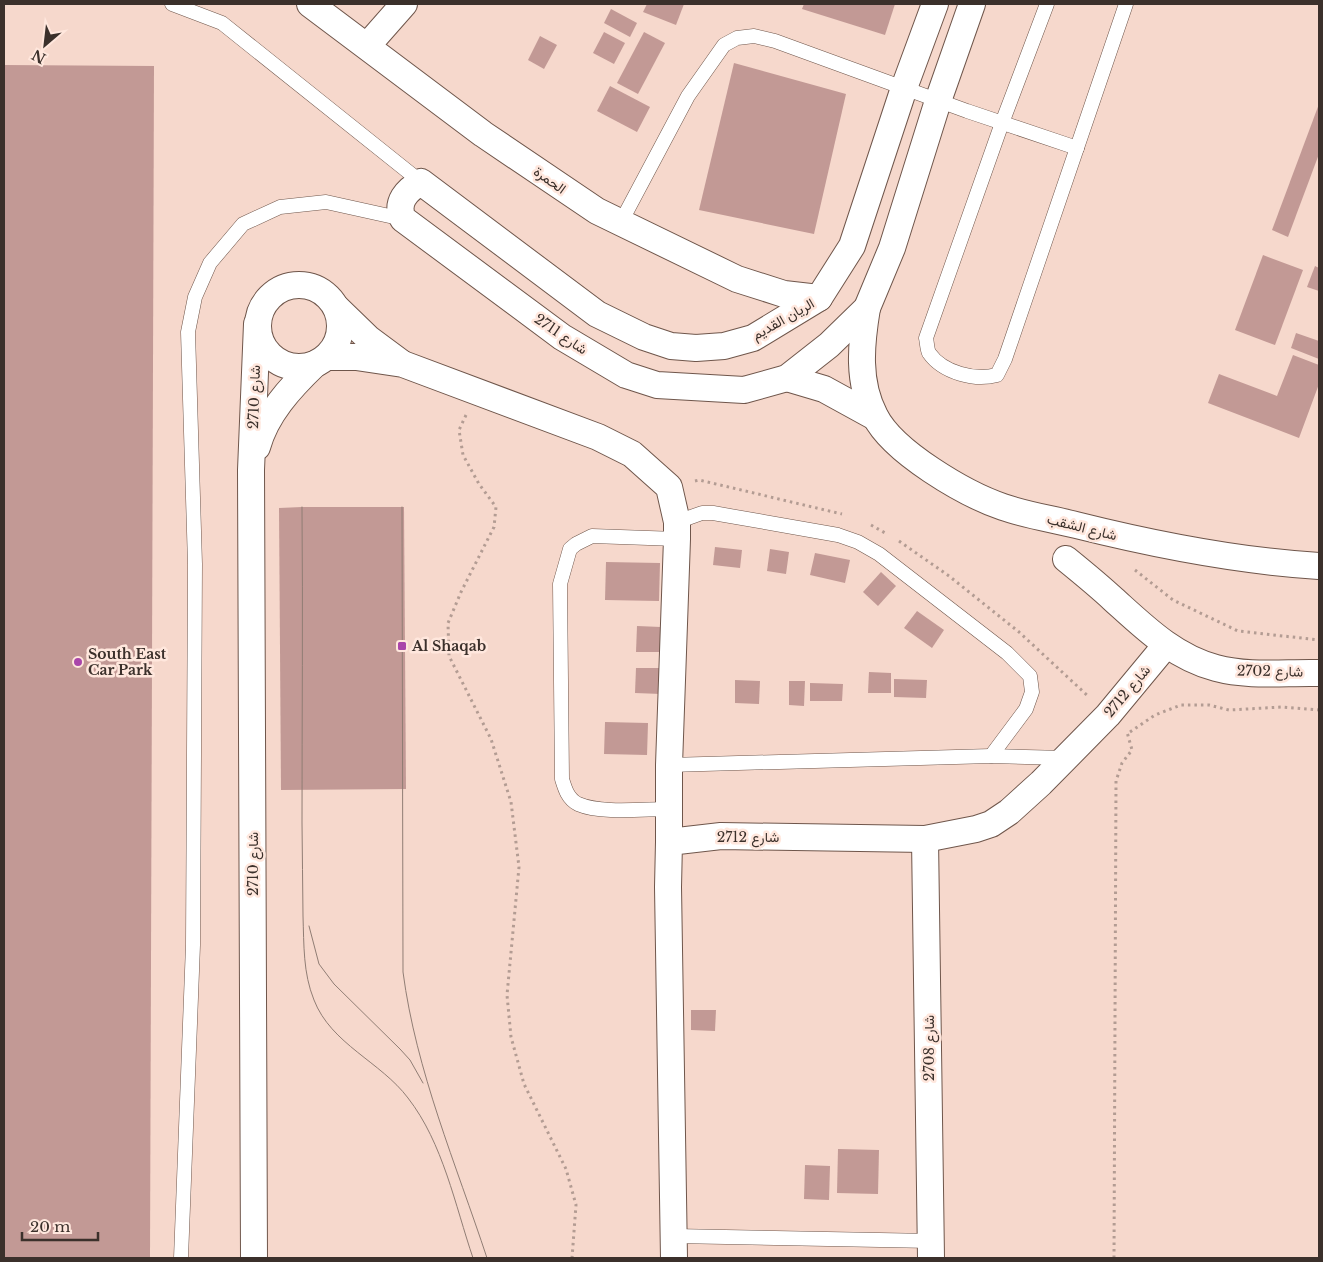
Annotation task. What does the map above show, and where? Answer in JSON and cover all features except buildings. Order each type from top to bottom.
[{"type":"street","name":"الحمرة","points":[[310,4],[483,134],[597,211],[737,279],[784,294],[819,298]]},
{"type":"street","points":[[367,46],[404,4]]},
{"type":"street","name":"الريان القديم","points":[[420,182],[597,314],[644,337],[671,346],[696,348],[724,346],[753,338],[819,298],[852,246],[904,88],[935,4]]},
{"type":"street","points":[[787,378],[829,345],[867,308],[892,248],[938,101],[972,4]]},
{"type":"street","points":[[403,219],[400,206],[405,194],[420,182]]},
{"type":"street","name":"شارع 2711","points":[[403,219],[562,337],[626,375],[657,385],[744,390],[787,378]]},
{"type":"street","points":[[403,364],[369,339],[327,296],[314,288],[298,285],[283,288],[270,296],[261,309],[257,324],[260,341],[269,355],[282,364],[298,368],[322,361],[356,357],[403,364],[598,437],[632,454],[669,487],[677,530],[668,809],[674,1247]]},
{"type":"street","points":[[322,361],[338,341],[340,325],[337,308]]},
{"type":"street","name":"شارع الشقب","points":[[867,308],[860,351],[865,385],[875,417]]},
{"type":"street","name":"شارع 2710","points":[[254,1258],[251,470],[257,324]]},
{"type":"street","name":"شارع 2710","points":[[251,470],[259,439],[273,412],[292,386],[322,361]]},
{"type":"street","name":"شارع الشقب","points":[[787,378],[824,389],[875,417],[896,442],[925,466],[960,488],[1002,507],[1120,536],[1270,563],[1319,566]]},
{"type":"street","name":"شارع 2702","points":[[1066,559],[1113,599],[1136,622],[1166,645],[1216,668],[1243,673],[1319,672]]},
{"type":"street","name":"شارع 2712","points":[[669,842],[721,836],[925,839],[976,829],[991,824],[1009,812],[1065,758],[1108,714],[1166,645]]},
{"type":"street","name":"شارع 2708","points":[[925,839],[929,984],[928,1179],[931,1250]]},
{"type":"lane","points":[[172,4],[222,22],[420,182]]},
{"type":"lane","points":[[1047,4],[1002,122],[926,338],[928,352],[938,362],[952,371],[984,378],[997,375],[1005,359],[1126,4]]},
{"type":"lane","points":[[621,222],[688,96],[724,45],[737,38],[754,36],[775,41],[938,101],[1077,148]]},
{"type":"lane","points":[[181,1258],[193,945],[196,564],[188,332],[195,297],[210,263],[243,224],[280,207],[326,202],[403,219]]},
{"type":"lane","points":[[668,809],[604,808],[578,804],[566,793],[562,779],[560,584],[570,549],[592,536],[677,530],[702,513],[713,513],[838,535],[879,554],[999,647],[1030,676],[1032,692],[1026,710],[991,756]]},
{"type":"lane","points":[[669,765],[991,756],[1065,758]]},
{"type":"lane","points":[[674,1247],[931,1250]]},
{"type":"path","points":[[1135,570],[1173,600],[1238,631],[1319,640]]},
{"type":"path","points":[[1128,733],[1155,715],[1181,705],[1209,705],[1229,710],[1282,707],[1319,710]]},
{"type":"tram line","points":[[302,507],[303,916],[305,959],[310,990],[322,1015],[332,1029],[397,1085],[420,1116],[447,1175],[473,1258]]},
{"type":"tram line","points":[[402,507],[403,972],[409,1009],[427,1081],[487,1258]]},
{"type":"tram line","points":[[309,926],[319,964],[334,984],[410,1060],[423,1083]]},
{"type":"place","name":"Al Shaqab","points":[[402,646]]},
{"type":"place","name":"South East Car Park","points":[[78,662]]}]
